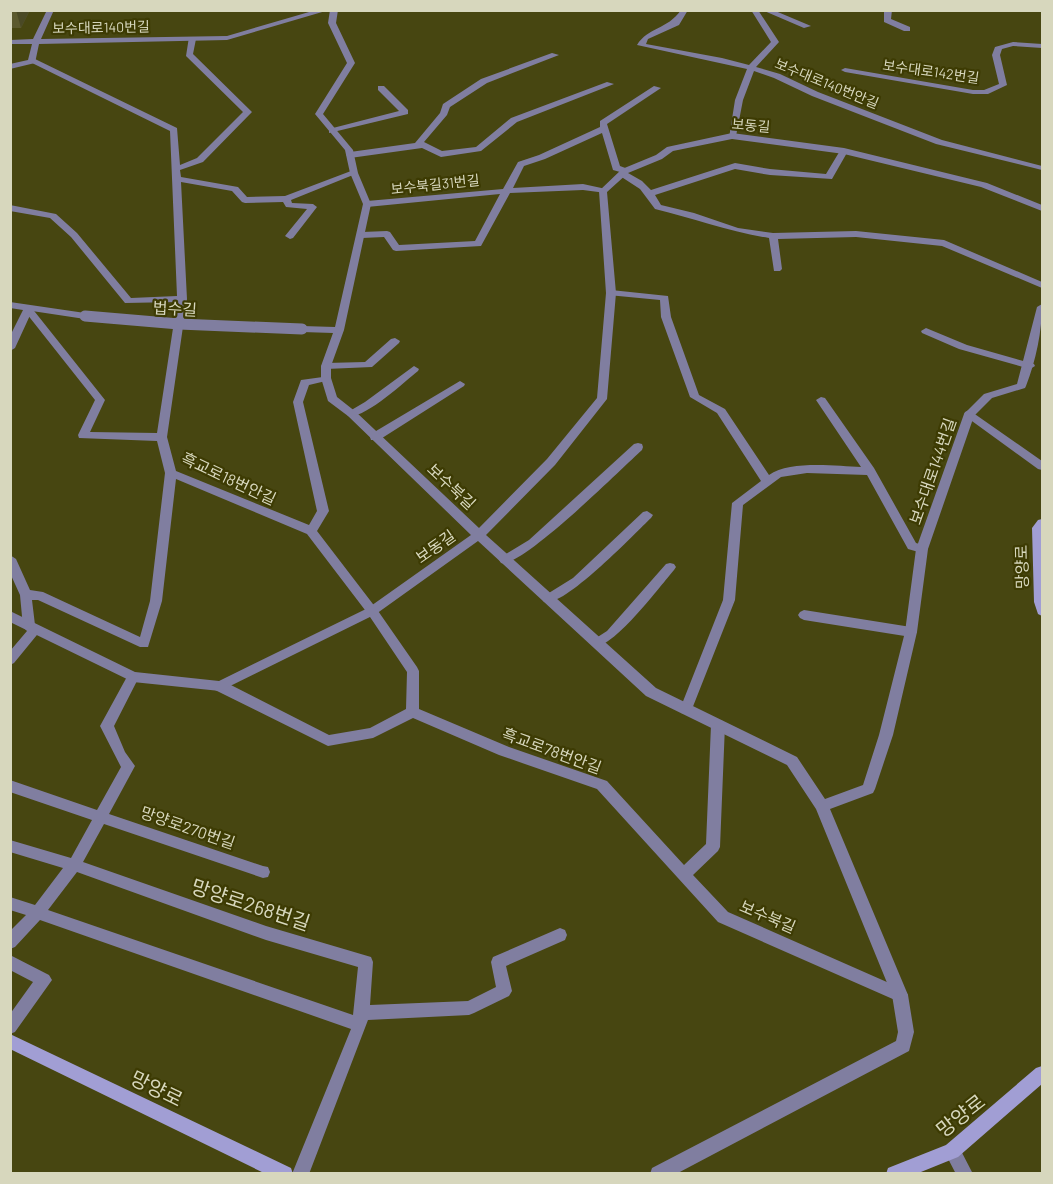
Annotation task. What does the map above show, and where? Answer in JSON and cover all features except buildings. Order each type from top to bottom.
[{"type":"main road","name":"망양로","points":[[1042,523],[1038,528],[1042,611]]},
{"type":"main road","name":"망양로","points":[[10,1041],[285,1173]]},
{"type":"main road","name":"망양로","points":[[894,1173],[952,1151],[1042,1074]]},
{"type":"street","points":[[11,67],[32,61],[36,42],[51,10]]},
{"type":"street","name":"보수대로140번길","points":[[10,42],[227,38],[326,10]]},
{"type":"street","points":[[334,10],[332,23],[351,63],[319,114],[349,150],[354,173],[367,204]]},
{"type":"street","points":[[598,10],[640,10]]},
{"type":"street","name":"보수대로140번안길","points":[[685,10],[676,23],[645,38],[641,45],[751,68],[777,76],[939,142],[1042,168]]},
{"type":"street","name":"보수대로140번안길","points":[[732,136],[739,100],[751,68],[775,42],[754,10]]},
{"type":"street","points":[[765,10],[807,26]]},
{"type":"street","points":[[888,10],[887,20],[907,29]]},
{"type":"street","points":[[176,169],[200,160],[248,112],[189,54],[192,39]]},
{"type":"street","name":"보수대로142번길","points":[[845,70],[951,89],[985,92],[1003,85],[996,55],[999,47],[1013,44],[1042,46]]},
{"type":"street","points":[[422,145],[419,143],[444,113],[446,106],[484,81],[521,66],[555,56]]},
{"type":"street","name":"흑교로18번안길","points":[[32,61],[174,130],[182,299],[162,437],[171,473],[311,531]]},
{"type":"street","points":[[350,155],[422,145],[441,154],[478,149],[514,120],[610,84]]},
{"type":"street","points":[[332,131],[405,112],[381,88]]},
{"type":"street","points":[[657,88],[603,123],[603,129],[616,168],[637,180],[651,193],[658,207],[736,230],[773,236],[855,234],[944,243],[1042,285]]},
{"type":"street","name":"보수북길31번길","points":[[362,235],[387,234],[396,248],[478,243],[521,164],[540,159],[579,138],[603,129]]},
{"type":"street","name":"보동길","points":[[220,686],[372,611],[479,535],[550,462],[602,399],[611,292],[603,191],[624,173],[659,157],[670,148],[732,136],[844,151],[984,185],[1042,208]]},
{"type":"street","points":[[651,193],[735,166],[770,172],[828,177],[844,151]]},
{"type":"street","points":[[176,181],[184,179],[235,189],[245,200],[271,197],[286,199],[354,173]]},
{"type":"street","name":"보수북길31번길","points":[[367,204],[505,191],[583,187],[603,191]]},
{"type":"street","points":[[286,199],[289,205],[313,207],[290,236]]},
{"type":"street","name":"보수북길","points":[[367,204],[362,235],[339,330],[326,366],[326,378],[332,399],[352,414],[505,560],[651,692],[792,760],[822,806],[900,995],[906,1032],[903,1046],[658,1173]]},
{"type":"street","points":[[10,208],[53,216],[74,235],[128,301],[182,299]]},
{"type":"street","points":[[773,236],[777,269]]},
{"type":"street","points":[[611,292],[664,298],[666,317],[694,397],[721,411],[768,483]]},
{"type":"street","name":"법수길","points":[[10,304],[28,309],[86,316],[179,324],[339,330]]},
{"type":"street","name":"보수대로144번길","points":[[822,806],[868,789],[886,735],[911,632],[922,549],[969,414],[988,396],[1021,386],[1030,366],[1035,331],[1042,307]]},
{"type":"street","points":[[10,348],[28,309],[100,400],[83,435],[162,437]]},
{"type":"street","points":[[926,331],[963,347],[1030,366]]},
{"type":"street","points":[[326,366],[368,365],[395,341]]},
{"type":"street","points":[[352,414],[369,404],[414,369]]},
{"type":"street","points":[[10,616],[32,629],[133,677],[220,686],[328,741],[373,734],[412,712],[413,672],[372,611],[311,531],[323,511],[297,402],[305,382],[326,378]]},
{"type":"street","points":[[375,437],[460,384]]},
{"type":"street","name":"보수대로144번길","points":[[821,400],[870,471],[912,546],[922,549]]},
{"type":"street","points":[[969,414],[1042,466]]},
{"type":"street","points":[[505,560],[533,543],[639,447]]},
{"type":"street","points":[[686,709],[729,600],[738,503],[778,474],[807,469],[870,471]]},
{"type":"street","points":[[26,595],[39,595],[144,644],[156,601],[171,473]]},
{"type":"street","points":[[548,599],[577,580],[647,515]]},
{"type":"street","points":[[10,559],[26,595],[32,629],[10,660]]},
{"type":"street","points":[[597,643],[610,634],[670,567]]},
{"type":"street","points":[[804,615],[911,632]]},
{"type":"street","points":[[10,942],[38,912],[74,865],[102,817],[128,765],[120,755],[107,726],[133,677]]},
{"type":"street","name":"흑교로78번안길","points":[[412,712],[504,751],[602,785],[684,874]]},
{"type":"street","points":[[684,874],[713,847],[718,725]]},
{"type":"street","name":"망양로270번길","points":[[10,786],[262,872]]},
{"type":"street","points":[[10,846],[74,865]]},
{"type":"street","name":"망양로268번길","points":[[74,865],[266,933],[366,962],[360,1019],[300,1173]]},
{"type":"street","name":"보수북길","points":[[684,874],[723,916],[900,995]]},
{"type":"street","points":[[10,903],[360,1019],[469,1008],[504,991],[498,963],[560,935]]},
{"type":"street","points":[[10,962],[44,980],[10,1027]]},
{"type":"street","points":[[952,1151],[965,1173]]}]
